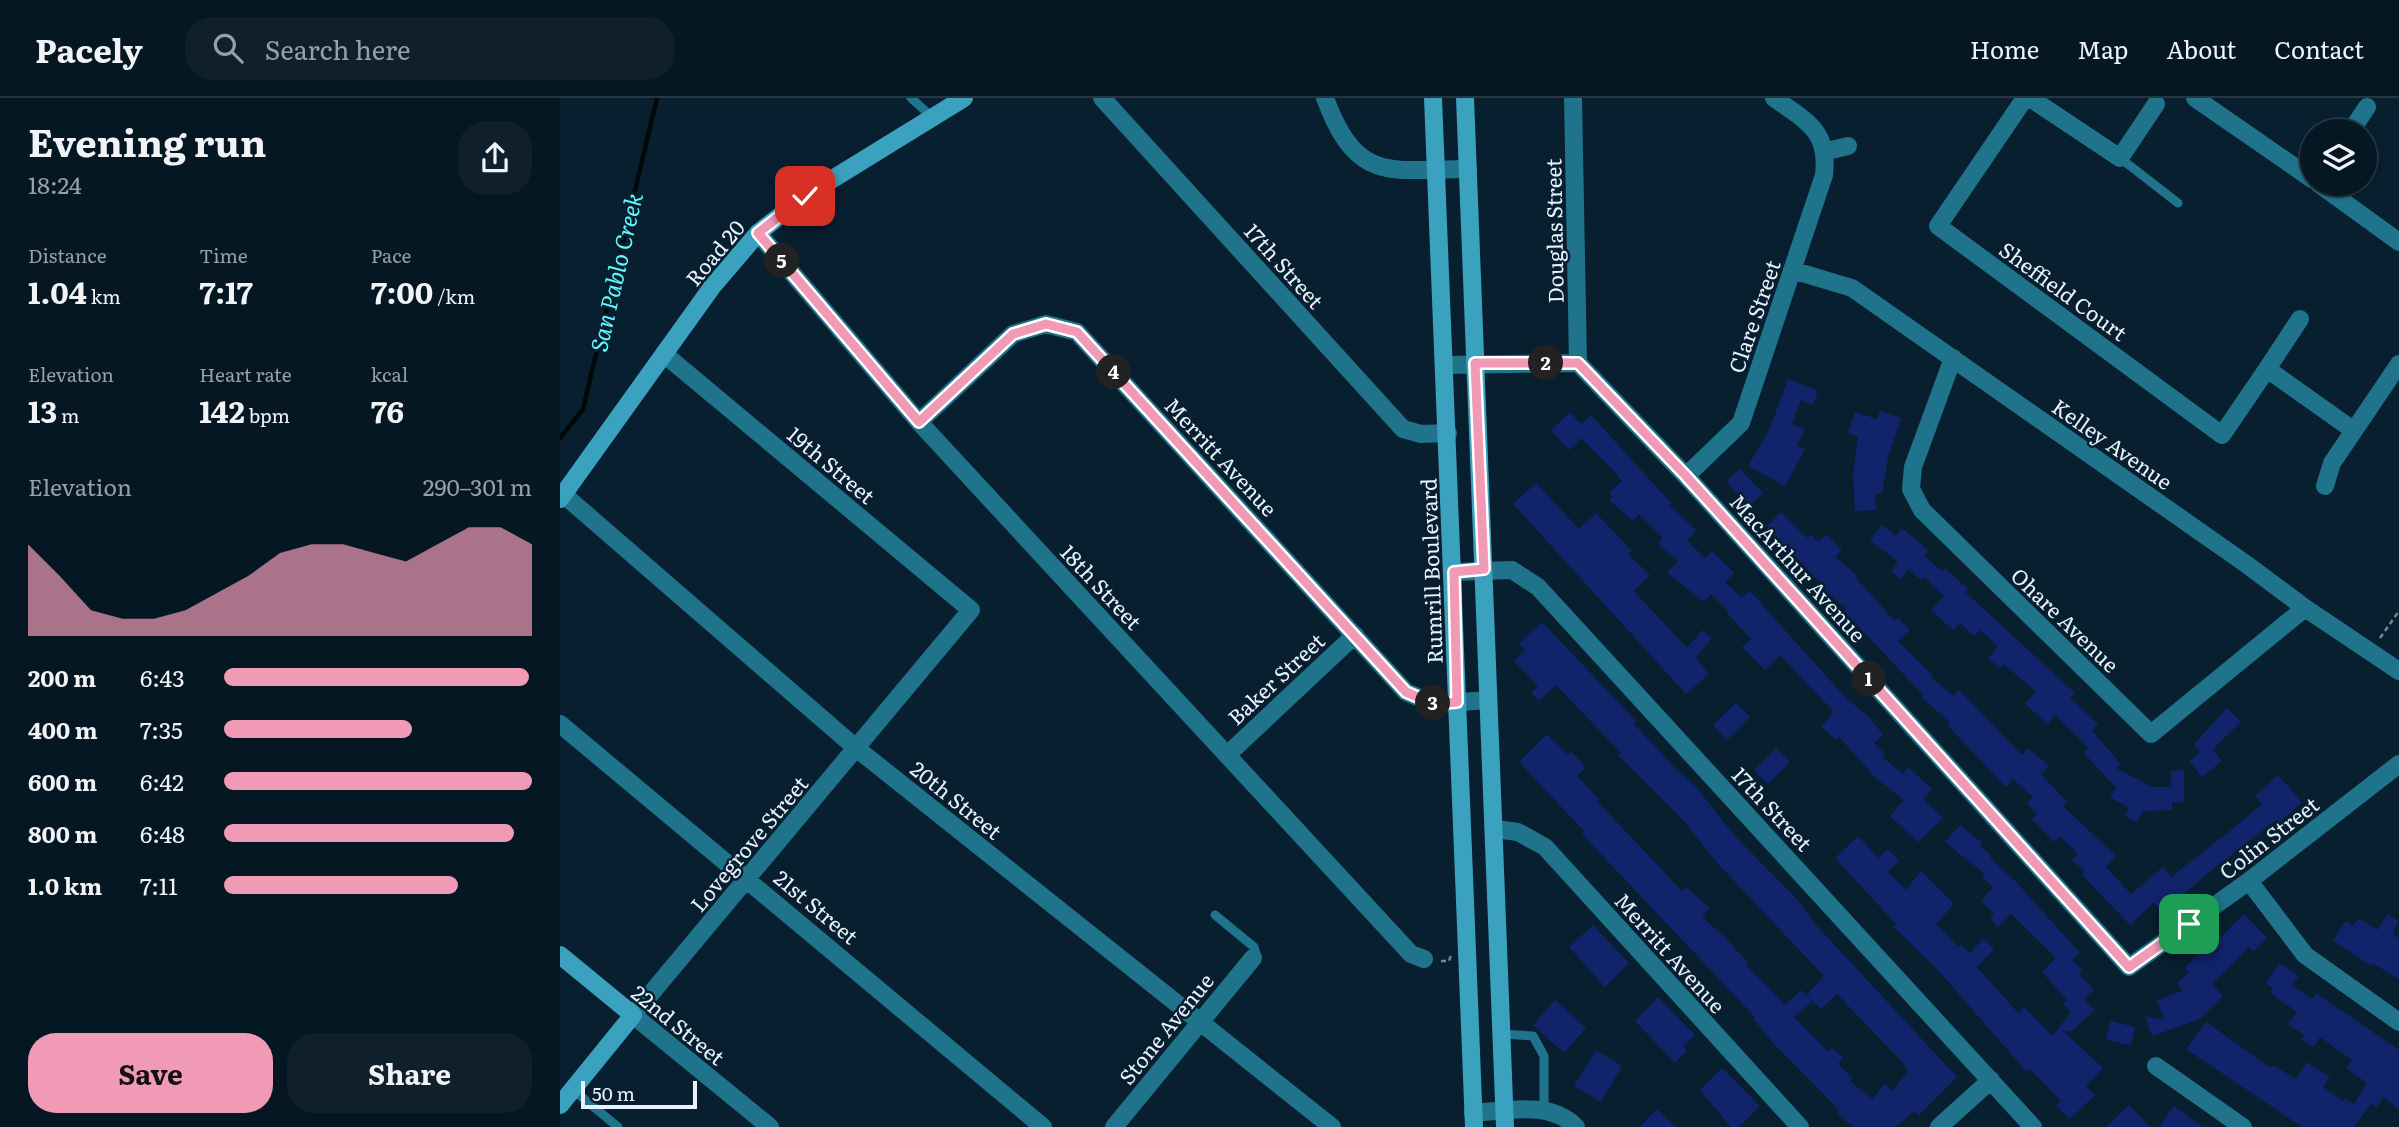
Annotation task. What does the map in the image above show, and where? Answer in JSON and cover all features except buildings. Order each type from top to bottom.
[{"type":"main road","name":"Road 20","points":[[562,497],[712,287],[758,233],[805,196],[964,98]]},
{"type":"main road","name":"Rumrill Boulevard","points":[[1433,98],[1454,572],[1473,1120]]},
{"type":"main road","points":[[1465,98],[1504,1119]]},
{"type":"main road","name":"22nd Street","points":[[560,955],[633,1015]]},
{"type":"main road","name":"Lovegrove Street","points":[[560,1105],[633,1015]]},
{"type":"street","name":"17th Street","points":[[1102,98],[1403,429],[1421,434],[1448,433]]},
{"type":"street","points":[[1325,98],[1336,129],[1361,158],[1391,171],[1468,169]]},
{"type":"street","name":"Douglas Street","points":[[1573,98],[1578,363]]},
{"type":"street","points":[[1774,98],[1812,125],[1827,151],[1848,146]]},
{"type":"street","name":"Sheffield Court","points":[[2120,158],[2027,98],[1938,226],[2222,435],[2300,318]]},
{"type":"street","points":[[2195,98],[2300,171]]},
{"type":"street","points":[[2120,158],[2158,101]]},
{"type":"street","points":[[2359,119],[2367,107]]},
{"type":"street","name":"Clare Street","points":[[1686,476],[1741,423],[1824,174],[1827,151]]},
{"type":"street","points":[[2336,196],[2399,242]]},
{"type":"street","name":"18th Street","points":[[758,233],[919,422],[1411,954],[1424,959]]},
{"type":"street","name":"Kelley Avenue","points":[[1792,270],[1852,288],[2305,608],[2399,671]]},
{"type":"street","name":"Merritt Avenue","points":[[919,422],[1013,334],[1046,324],[1077,332],[1406,692],[1434,704],[1488,700]]},
{"type":"street","name":"19th Street","points":[[664,354],[971,610]]},
{"type":"street","name":"Ohare Avenue","points":[[1953,358],[1913,467],[1912,489],[1922,510],[2151,734],[2305,608]]},
{"type":"street","points":[[1444,365],[1578,363]]},
{"type":"street","name":"MacArthur Avenue","points":[[1578,363],[1686,476],[2129,967]]},
{"type":"street","points":[[2325,486],[2332,463],[2399,364]]},
{"type":"street","points":[[2267,369],[2353,430]]},
{"type":"street","name":"20th Street","points":[[562,497],[856,748],[1332,1127]]},
{"type":"street","name":"17th Street","points":[[1454,572],[1512,570],[1538,587],[2033,1127]]},
{"type":"street","name":"Lovegrove Street","points":[[633,1015],[971,610]]},
{"type":"street","name":"Baker Street","points":[[1227,755],[1355,635]]},
{"type":"street","name":"21st Street","points":[[560,723],[1043,1127]]},
{"type":"street","name":"Colin Street","points":[[2129,967],[2249,881],[2399,764]]},
{"type":"street","name":"Merritt Avenue","points":[[1495,829],[1518,832],[1545,847],[1800,1127]]},
{"type":"street","points":[[2249,881],[2305,955],[2399,1022]]},
{"type":"street","name":"Stone Avenue","points":[[1114,1127],[1252,958]]},
{"type":"street","name":"22nd Street","points":[[633,1015],[770,1127]]},
{"type":"street","points":[[2156,1066],[2243,1127]]},
{"type":"street","points":[[1939,1127],[1991,1080]]},
{"type":"street","points":[[1473,1120],[1504,1119],[1544,1110],[1561,1113],[1576,1127]]},
{"type":"lane","points":[[911,98],[931,116]]},
{"type":"lane","points":[[2120,158],[2178,203]]},
{"type":"lane","points":[[1214,915],[1254,947],[1256,954],[1252,958]]},
{"type":"lane","points":[[1502,1034],[1533,1036],[1539,1046],[1544,1056],[1544,1110]]},
{"type":"lane","points":[[572,1089],[618,1127]]},
{"type":"path","points":[[2369,652],[2399,611]]},
{"type":"waterway","name":"San Pablo Creek","points":[[560,438],[583,409],[657,98]]},
{"type":"route","points":[[805,196],[758,233],[919,422],[1013,334],[1046,324],[1077,332],[1406,692],[1434,704],[1457,702],[1454,572],[1484,569],[1475,363],[1578,363],[1686,476],[2129,967],[2189,924]]}]
